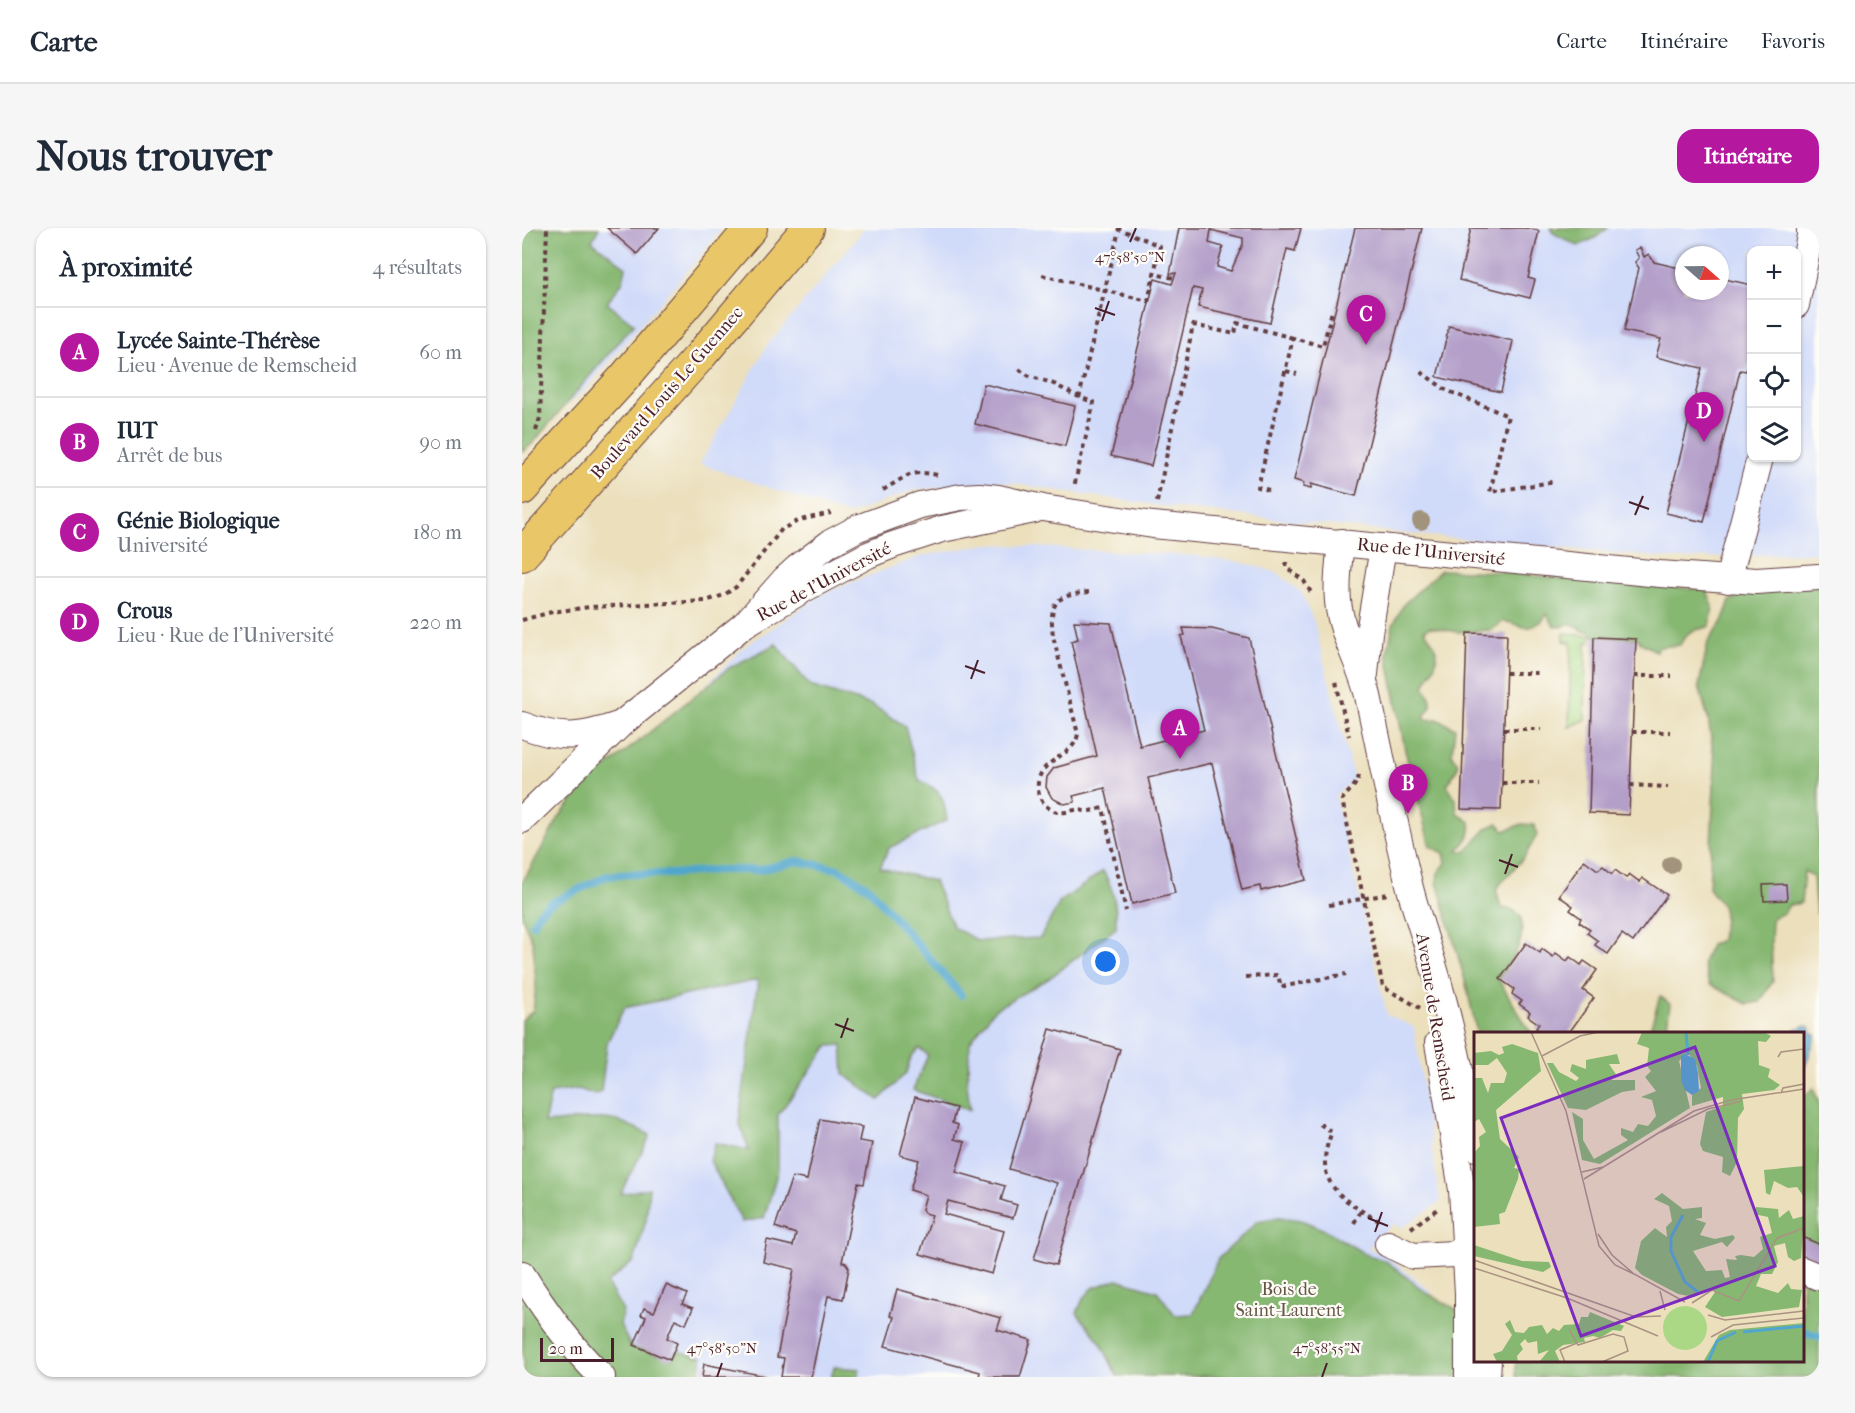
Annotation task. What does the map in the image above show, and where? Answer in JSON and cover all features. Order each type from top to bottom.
[{"type":"main road","points":[[522,489],[624,378],[751,228]]},
{"type":"main road","name":"Boulevard Louis Le Guennec","points":[[522,555],[687,372],[808,228]]},
{"type":"street","points":[[1798,300],[1810,236],[1809,228]]},
{"type":"street","points":[[1728,579],[1759,462]]},
{"type":"street","name":"Rue de l'Université","points":[[522,820],[621,724],[746,624],[785,579],[830,543],[875,520],[920,505],[961,497],[998,498],[1043,508],[1152,525],[1383,547],[1756,581],[1819,577]]},
{"type":"street","name":"Avenue de Remscheid","points":[[1341,542],[1338,602],[1353,654],[1365,679],[1386,788],[1410,889],[1458,1058],[1474,1138]]},
{"type":"street","name":"Avenue de Remscheid","points":[[1365,679],[1369,633],[1383,547]]},
{"type":"street","name":"Rue de l'Université","points":[[522,725],[557,736],[596,733],[621,724]]},
{"type":"street","name":"Avenue de Remscheid","points":[[1421,924],[1427,986],[1460,1171],[1471,1253],[1468,1377]]},
{"type":"street","points":[[1391,1234],[1413,1256],[1471,1253]]},
{"type":"street","points":[[1804,1270],[1819,1277]]},
{"type":"street","points":[[522,1274],[550,1318],[602,1377]]},
{"type":"street","points":[[1487,1377],[1488,1362]]},
{"type":"path","points":[[540,418],[547,228]]},
{"type":"path","points":[[1042,275],[1105,291],[1148,301],[1160,246],[1118,229],[1105,291],[1079,398]]},
{"type":"path","points":[[1154,274],[1174,278]]},
{"type":"path","points":[[1152,525],[1193,325],[1235,334],[1237,323],[1323,346],[1332,311]]},
{"type":"path","points":[[1269,490],[1258,487],[1293,338]]},
{"type":"path","points":[[1019,369],[1030,377],[1052,383],[1079,398],[1094,402],[1072,493]]},
{"type":"path","points":[[1286,370],[1297,374]]},
{"type":"path","points":[[1421,372],[1446,390],[1508,416],[1490,492],[1551,482]]},
{"type":"path","points":[[881,491],[912,473],[921,472],[942,477]]},
{"type":"path","points":[[522,620],[552,612],[590,607],[706,601],[724,595],[745,578],[782,529],[800,520],[837,513]]},
{"type":"path","points":[[1288,538],[1286,567],[1304,581],[1314,598]]},
{"type":"path","points":[[1089,592],[1069,594],[1059,599],[1054,608],[1053,636],[1078,734],[1077,741],[1060,758],[1044,767],[1038,783],[1038,792],[1047,808],[1056,812],[1065,813],[1077,809],[1086,812],[1103,808],[1126,911]]},
{"type":"path","points":[[1333,673],[1351,747]]},
{"type":"path","points":[[1506,673],[1542,673]]},
{"type":"path","points":[[1634,676],[1672,676]]},
{"type":"path","points":[[1504,729],[1541,729]]},
{"type":"path","points":[[1632,732],[1670,732]]},
{"type":"path","points":[[1357,767],[1359,777],[1355,786],[1342,800],[1383,987],[1420,1008],[1423,1018]]},
{"type":"path","points":[[1503,783],[1539,783]]},
{"type":"path","points":[[1630,785],[1668,787]]},
{"type":"path","points":[[1329,905],[1364,900],[1410,889]]},
{"type":"path","points":[[1246,977],[1278,975],[1281,987],[1346,974]]},
{"type":"path","points":[[1320,1124],[1332,1132],[1325,1157],[1329,1182],[1339,1195],[1391,1234],[1444,1205]]},
{"type":"path","points":[[1354,1223],[1361,1211]]},
{"type":"shaded area","points":[[522,228],[721,228],[586,389],[522,444]]},
{"type":"shaded area","points":[[865,228],[1819,228],[1819,552],[1679,559],[1410,534],[1168,507],[1003,482],[914,490],[848,515],[700,464],[766,347]]},
{"type":"shaded area","points":[[988,544],[1197,556],[1245,563],[1278,573],[1302,593],[1314,622],[1354,780],[1335,795],[1387,1015],[1414,1027],[1440,1202],[1401,1228],[1394,1223],[1368,1248],[1385,1255],[1429,1290],[1446,1314],[1457,1377],[614,1377],[597,1361],[522,1040],[528,1035],[591,801],[743,648],[824,593],[921,556]]},
{"type":"green space","points":[[522,228],[599,228],[592,241],[626,267],[623,281],[607,303],[634,324],[532,444],[522,452]]},
{"type":"green space","points":[[1550,228],[1608,228],[1595,238],[1578,246],[1553,233]]},
{"type":"green space","points":[[1441,570],[1504,572],[1707,590],[1713,607],[1710,626],[1692,631],[1680,645],[1659,647],[1656,651],[1641,643],[1637,638],[1593,636],[1590,632],[1583,631],[1569,623],[1562,627],[1554,626],[1547,614],[1541,622],[1528,628],[1504,621],[1491,630],[1458,632],[1430,627],[1424,630],[1434,646],[1437,658],[1424,686],[1431,704],[1424,716],[1426,720],[1437,719],[1455,728],[1452,755],[1458,767],[1447,785],[1456,799],[1457,813],[1470,822],[1468,838],[1458,850],[1465,852],[1487,828],[1498,823],[1504,831],[1522,824],[1534,825],[1537,835],[1525,856],[1496,889],[1501,908],[1511,909],[1521,916],[1522,926],[1517,950],[1498,979],[1530,1032],[1477,1032],[1466,984],[1437,882],[1438,873],[1446,863],[1444,853],[1430,846],[1405,750],[1387,654],[1393,625],[1404,604]]},
{"type":"green space","points":[[1819,584],[1819,913],[1816,913],[1813,876],[1804,871],[1801,903],[1789,905],[1784,913],[1772,918],[1773,981],[1760,1002],[1747,1004],[1709,984],[1703,963],[1710,945],[1721,940],[1724,917],[1721,904],[1709,888],[1715,764],[1708,718],[1699,686],[1708,642],[1722,622],[1730,601],[1741,594]]},
{"type":"green space","points":[[1564,633],[1590,636],[1591,642],[1586,642],[1585,720],[1569,727],[1571,642],[1564,641]]},
{"type":"green space","points":[[776,644],[810,686],[872,705],[905,726],[919,780],[937,791],[943,800],[947,820],[889,848],[880,868],[934,881],[953,927],[978,941],[1040,938],[1060,902],[1103,871],[1114,898],[1116,928],[1048,979],[995,1009],[970,1042],[967,1084],[970,1110],[913,1090],[928,1055],[919,1048],[911,1057],[906,1073],[879,1100],[844,1074],[842,1045],[828,1046],[778,1115],[778,1170],[764,1218],[742,1222],[710,1161],[715,1143],[749,1150],[739,1122],[758,980],[624,1008],[607,1043],[601,1092],[595,1095],[579,1089],[551,1093],[544,1123],[584,1119],[614,1120],[650,1135],[621,1194],[649,1188],[646,1220],[634,1261],[607,1283],[623,1311],[620,1325],[631,1347],[672,1359],[678,1351],[702,1357],[699,1377],[523,1377],[522,1020],[533,1011],[536,985],[533,943],[522,917],[522,883],[560,816],[587,783],[729,668]]},
{"type":"green space","points":[[1660,996],[1670,1004],[1666,1032],[1649,1032]]},
{"type":"green space","points":[[1813,1088],[1819,1103],[1819,1377],[1516,1377],[1516,1362],[1804,1362],[1804,1097]]},
{"type":"green space","name":"Bois de Saint-Laurent","points":[[1279,1217],[1301,1220],[1327,1231],[1365,1254],[1386,1261],[1427,1293],[1459,1311],[1459,1377],[1117,1376],[1101,1343],[1077,1313],[1083,1299],[1093,1288],[1117,1279],[1157,1291],[1175,1315],[1193,1314],[1218,1259],[1258,1221]]},
{"type":"green space","points":[[834,1367],[860,1369],[857,1377],[831,1377]]},
{"type":"water","points":[[1804,1026],[1810,1027],[1812,1034],[1816,1035],[1804,1070],[1804,1032],[1795,1032],[1796,1028],[1800,1029]]},
{"type":"building","points":[[607,228],[659,228],[637,254]]},
{"type":"building","points":[[1179,228],[1301,228],[1295,251],[1287,249],[1270,323],[1198,307],[1202,290],[1193,288],[1151,466],[1111,456],[1155,279],[1172,284],[1176,273],[1170,274]],"holes":[[[1211,230],[1243,238],[1243,244],[1231,271],[1217,267],[1223,247],[1209,243]]]},
{"type":"building","points":[[1355,228],[1422,228],[1356,496],[1311,484],[1311,489],[1303,487],[1304,483],[1294,480]]},
{"type":"building","points":[[1471,228],[1525,228],[1539,231],[1528,278],[1535,280],[1530,298],[1459,280]]},
{"type":"building","points":[[1640,247],[1644,257],[1649,254],[1654,262],[1675,267],[1675,300],[1729,300],[1729,280],[1747,284],[1747,368],[1746,371],[1740,370],[1704,522],[1666,513],[1702,368],[1656,357],[1661,339],[1624,331],[1639,268],[1635,262],[1639,258],[1635,250]]},
{"type":"building","points":[[1449,326],[1513,341],[1501,392],[1437,377]]},
{"type":"building","points":[[984,384],[1075,406],[1065,446],[975,424]]},
{"type":"building","points":[[1074,621],[1111,623],[1140,746],[1204,730],[1181,636],[1185,635],[1183,628],[1212,629],[1249,638],[1306,880],[1261,891],[1260,886],[1242,890],[1212,763],[1148,778],[1175,893],[1132,904],[1105,788],[1073,796],[1075,802],[1064,804],[1052,798],[1046,787],[1047,777],[1054,768],[1097,756],[1071,641],[1078,639]]},
{"type":"building","points":[[1467,633],[1507,634],[1501,810],[1461,809]]},
{"type":"building","points":[[1594,637],[1636,639],[1629,815],[1589,813]]},
{"type":"building","points":[[1584,860],[1598,870],[1603,866],[1612,874],[1615,870],[1626,878],[1629,874],[1640,882],[1642,878],[1667,895],[1633,942],[1622,934],[1608,954],[1595,945],[1598,941],[1587,933],[1590,929],[1579,922],[1581,918],[1570,910],[1573,906],[1559,896]]},
{"type":"building","points":[[1786,884],[1787,900],[1764,901],[1763,885]]},
{"type":"building","points":[[1526,943],[1540,953],[1542,949],[1553,957],[1556,953],[1567,961],[1570,957],[1581,965],[1584,961],[1597,970],[1583,990],[1594,998],[1569,1032],[1541,1032],[1536,1028],[1539,1024],[1528,1016],[1530,1012],[1519,1004],[1522,1001],[1512,994],[1514,989],[1500,979]]},
{"type":"building","points":[[1050,1029],[1120,1049],[1056,1265],[1034,1259],[1057,1183],[1009,1169]]},
{"type":"building","points":[[915,1097],[956,1108],[952,1123],[958,1125],[954,1139],[965,1142],[956,1172],[1005,1186],[1001,1200],[1017,1205],[1013,1218],[948,1201],[944,1214],[1004,1231],[992,1274],[920,1254],[932,1215],[924,1213],[922,1209],[926,1195],[910,1190],[919,1160],[900,1155]]},
{"type":"building","points":[[820,1119],[862,1127],[859,1141],[872,1143],[864,1184],[858,1183],[842,1262],[846,1263],[849,1268],[843,1299],[828,1296],[811,1377],[781,1377],[784,1358],[777,1357],[794,1269],[763,1262],[767,1240],[793,1246],[796,1234],[775,1227],[792,1177],[807,1180]]},
{"type":"building","points":[[1804,1238],[1819,1244],[1819,1264],[1804,1258]]},
{"type":"building","points":[[666,1285],[687,1294],[682,1304],[693,1308],[686,1324],[675,1319],[667,1338],[677,1343],[670,1360],[634,1345],[646,1317],[641,1315],[644,1308],[654,1312]]},
{"type":"building","points":[[897,1289],[1001,1318],[997,1330],[1031,1340],[1020,1377],[979,1377],[980,1372],[885,1346],[894,1317],[890,1316]]},
{"type":"building","points":[[704,1364],[766,1376],[766,1377],[702,1377]]},
{"type":"waterway","points":[[533,924],[539,913],[549,904],[607,876],[759,870],[797,861],[838,869],[869,888],[961,995]]},
{"type":"waterway","points":[[1804,1332],[1819,1336]]},
{"type":"place","name":"Génie Biologique","points":[[1366,345]]},
{"type":"place","name":"Crous","points":[[1704,442]]},
{"type":"place","name":"Lycée Sainte-Thérèse","points":[[1180,759]]},
{"type":"place","name":"IUT","points":[[1408,814]]}]
